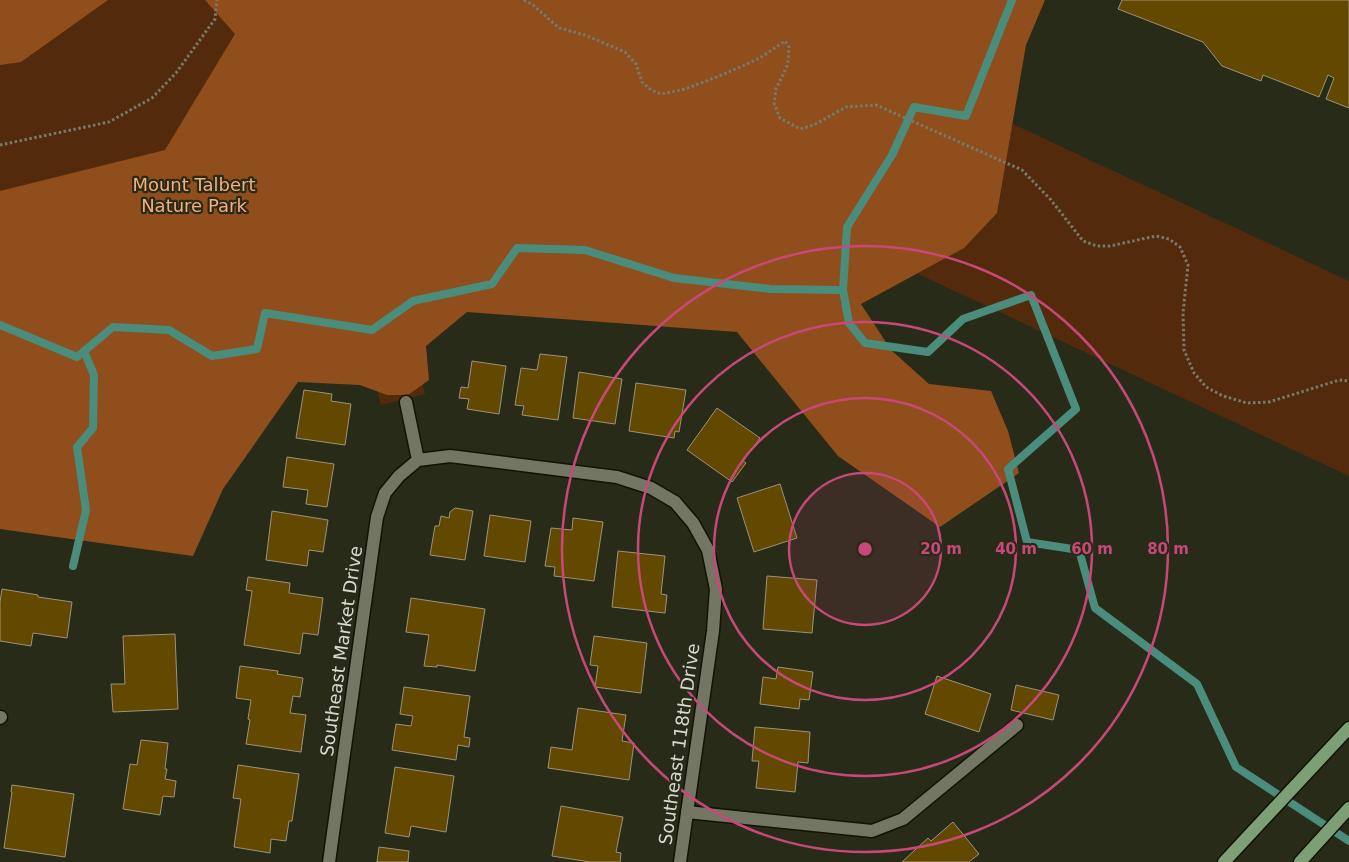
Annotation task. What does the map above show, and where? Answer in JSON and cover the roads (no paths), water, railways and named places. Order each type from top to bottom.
[{"type":"main road","points":[[1224,862],[1349,728]]},
{"type":"main road","points":[[1300,862],[1349,808]]},
{"type":"street","points":[[406,402],[418,460]]},
{"type":"street","name":"Southeast 118th Drive","points":[[418,460],[450,456],[617,477],[651,488],[675,502],[693,523],[708,550],[716,589],[713,632],[680,862]]},
{"type":"street","name":"Southeast Market Drive","points":[[329,862],[377,517],[385,492],[399,476],[418,460]]},
{"type":"street","points":[[687,812],[872,831],[903,819],[1016,725]]},
{"type":"waterway","points":[[1012,0],[966,116],[914,107],[892,155],[847,227],[843,290],[849,323],[865,343],[928,352],[963,319],[1031,295],[1076,409],[1008,469],[1027,542],[1079,550],[1095,608],[1197,684],[1236,767],[1349,841]]},
{"type":"waterway","points":[[0,325],[77,357],[113,327],[169,330],[212,356],[257,349],[265,313],[372,330],[413,301],[492,284],[517,248],[585,250],[674,278],[770,289],[843,290]]},
{"type":"waterway","points":[[73,566],[86,510],[77,447],[93,428],[94,375],[84,351]]},
{"type":"park label","name":"Mount Talbert Nature Park","points":[[194,194]]}]
